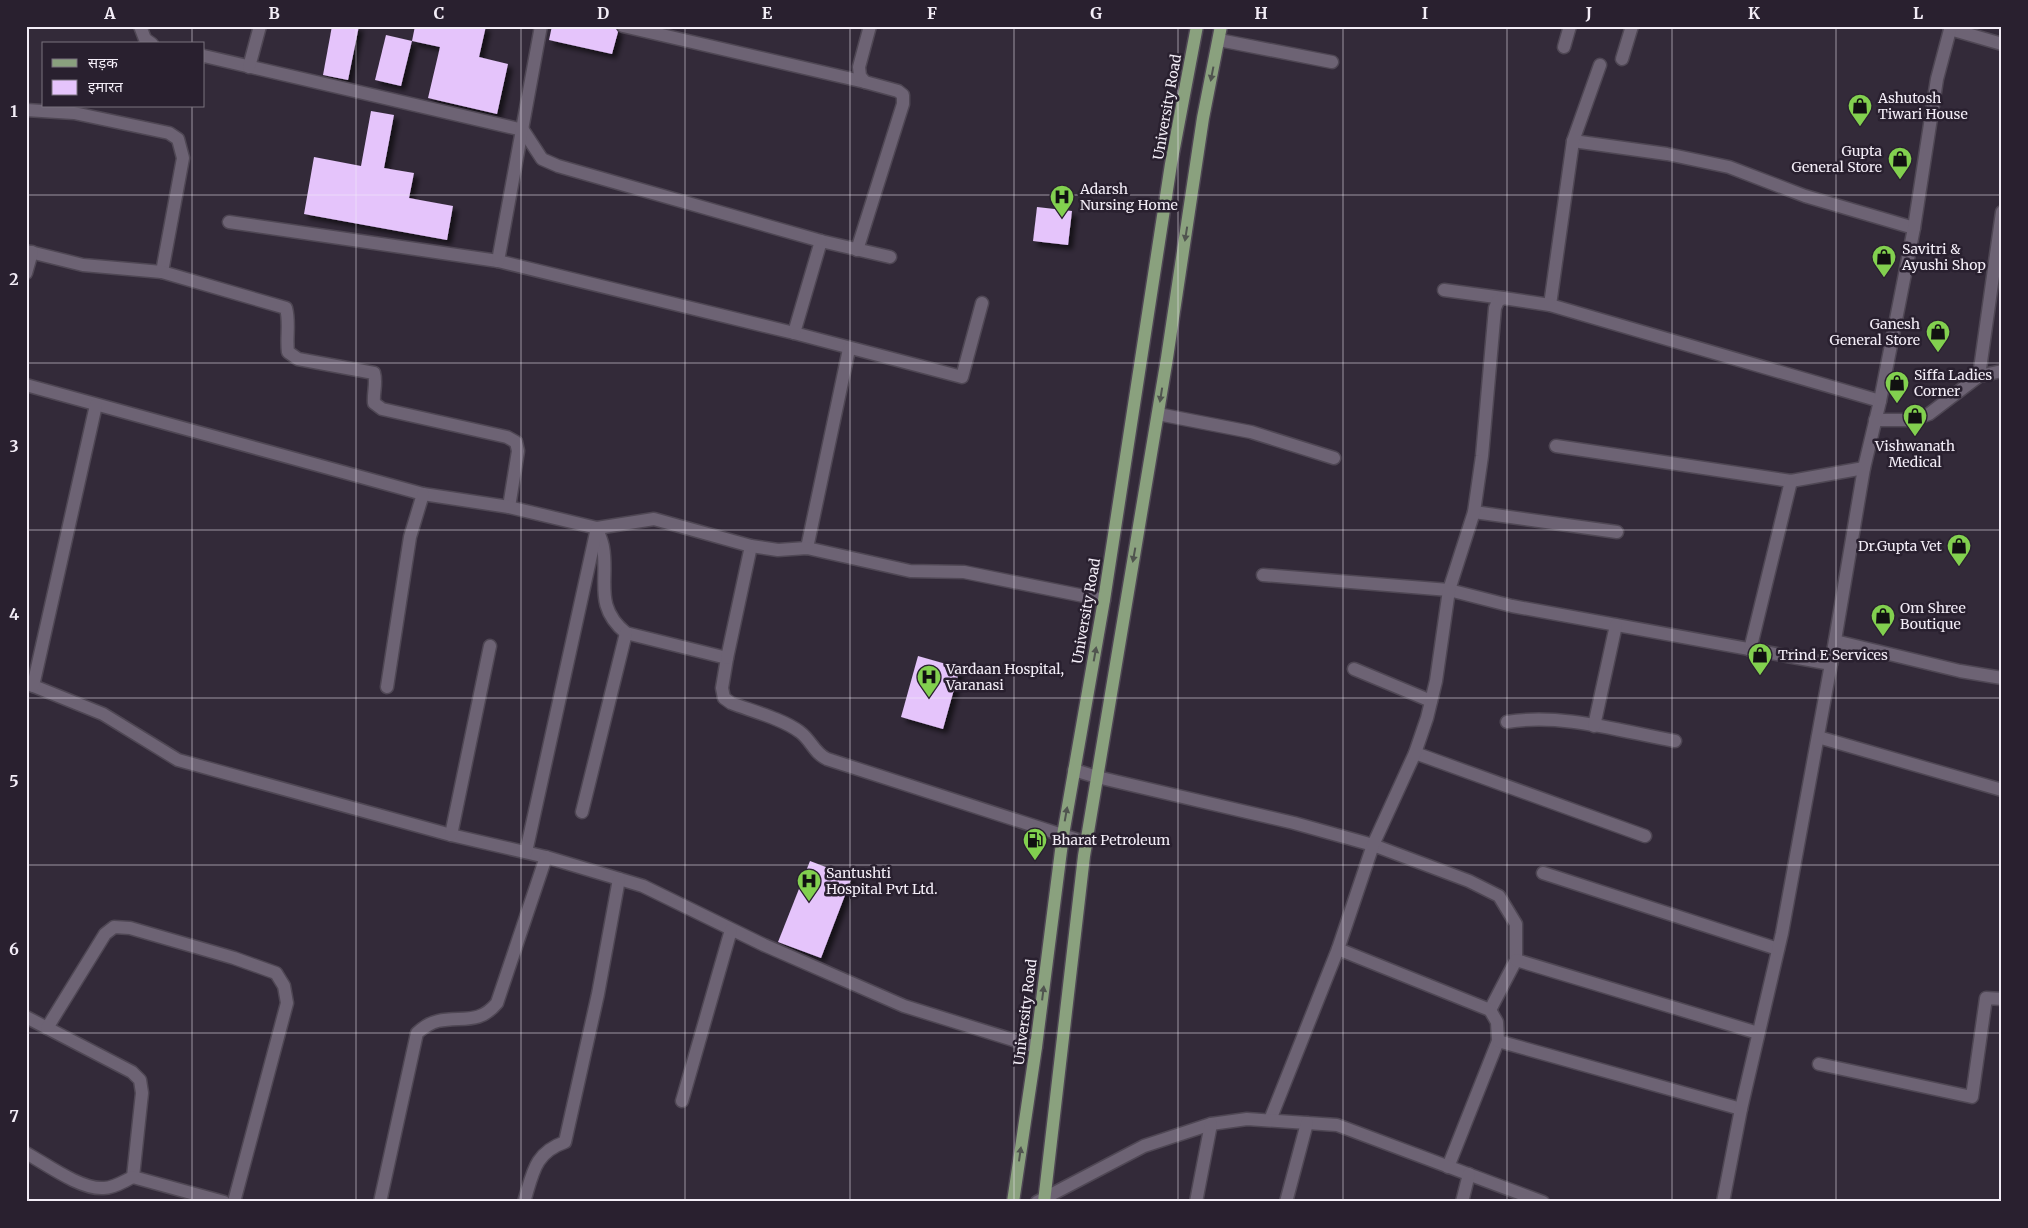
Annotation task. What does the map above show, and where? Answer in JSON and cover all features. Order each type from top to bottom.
[{"type":"main road","name":"University Road","points":[[1013,1202],[1036,1047],[1062,835],[1104,600],[1171,164],[1197,26]]},
{"type":"main road","points":[[1042,1200],[1087,842],[1158,414],[1203,118],[1221,26]]},
{"type":"street","points":[[140,26],[145,39],[149,42]]},
{"type":"street","points":[[250,67],[260,26]]},
{"type":"street","points":[[498,261],[541,26]]},
{"type":"street","points":[[623,26],[898,90],[904,95],[903,104],[857,250]]},
{"type":"street","points":[[865,82],[860,76],[858,67],[870,26]]},
{"type":"street","points":[[1564,47],[1570,26]]},
{"type":"street","points":[[1622,59],[1632,26]]},
{"type":"street","points":[[1723,1202],[1741,1109],[1778,949],[1831,664],[1864,468],[1880,401],[1914,228],[1937,79],[1951,28],[2002,44]]},
{"type":"street","points":[[1219,40],[1332,62]]},
{"type":"street","points":[[205,56],[523,130],[542,159],[558,166],[820,241],[890,257]]},
{"type":"street","points":[[1550,305],[1573,141],[1600,65]]},
{"type":"street","points":[[26,110],[74,113],[168,133],[178,139],[183,158],[162,272]]},
{"type":"street","points":[[1573,141],[1705,161],[1729,167],[1805,196],[1914,228]]},
{"type":"street","points":[[1978,376],[2002,212]]},
{"type":"street","points":[[229,222],[498,261],[794,333],[849,349],[962,377],[982,303]]},
{"type":"street","points":[[794,333],[820,241]]},
{"type":"street","points":[[26,273],[29,251],[83,265],[162,272],[286,308],[288,352],[298,359],[374,373],[376,380],[373,394],[374,403],[382,409],[507,437],[516,442],[518,451],[509,508]]},
{"type":"street","points":[[1444,290],[1550,305],[1880,401]]},
{"type":"street","points":[[1270,1120],[1338,950],[1373,845],[1415,753],[1427,718],[1436,681],[1449,590],[1474,512],[1482,456],[1495,308],[1498,301],[1503,298]]},
{"type":"street","points":[[807,548],[849,349]]},
{"type":"street","points":[[1875,420],[1911,420],[1929,414],[1978,376],[2002,371]]},
{"type":"street","points":[[26,385],[422,494],[509,508],[597,528],[654,519],[751,546],[778,550],[807,548],[910,571],[964,572],[1104,600]]},
{"type":"street","points":[[96,405],[30,685],[103,714],[178,760],[451,835],[546,857],[643,886],[731,930],[904,1006],[1036,1047]]},
{"type":"street","points":[[1158,414],[1251,432],[1334,458]]},
{"type":"street","points":[[1556,446],[1791,480],[1864,468]]},
{"type":"street","points":[[1750,650],[1791,480]]},
{"type":"street","points":[[387,687],[410,537],[422,494]]},
{"type":"street","points":[[1474,512],[1617,532]]},
{"type":"street","points":[[597,528],[603,548],[603,594],[619,627],[626,633],[727,658]]},
{"type":"street","points":[[526,852],[597,528]]},
{"type":"street","points":[[751,546],[727,658],[722,688],[724,698],[731,703],[791,726],[801,733],[818,754],[1087,842]]},
{"type":"street","points":[[1263,575],[1449,590],[1512,606],[1831,664]]},
{"type":"street","points":[[1594,726],[1616,625]]},
{"type":"street","points":[[582,812],[626,633]]},
{"type":"street","points":[[1835,641],[1960,671],[2002,678]]},
{"type":"street","points":[[451,835],[490,646]]},
{"type":"street","points":[[1354,668],[1431,701]]},
{"type":"street","points":[[1507,722],[1529,718],[1573,722],[1675,741]]},
{"type":"street","points":[[1818,736],[2002,790]]},
{"type":"street","points":[[1415,753],[1645,836]]},
{"type":"street","points":[[1074,770],[1294,823],[1373,845],[1469,881],[1499,896],[1516,924],[1516,960],[1490,1010]]},
{"type":"street","points":[[380,1202],[417,1033],[427,1025],[438,1021],[478,1018],[490,1012],[497,1003],[546,857]]},
{"type":"street","points":[[1543,873],[1778,949]]},
{"type":"street","points":[[524,1202],[534,1167],[551,1147],[565,1142],[598,994],[619,879]]},
{"type":"street","points":[[47,1028],[105,934],[114,927],[130,928],[234,958],[276,973],[284,986],[287,1004],[234,1202]]},
{"type":"street","points":[[682,1101],[731,930]]},
{"type":"street","points":[[1338,950],[1490,1010],[1497,1022],[1498,1041],[1448,1167]]},
{"type":"street","points":[[1516,960],[1758,1033]]},
{"type":"street","points":[[1819,1064],[1972,1097],[1986,998],[2002,999]]},
{"type":"street","points":[[26,1017],[132,1072],[140,1080],[142,1093],[133,1177]]},
{"type":"street","points":[[1498,1041],[1741,1109]]},
{"type":"street","points":[[1042,1200],[1144,1146],[1211,1124],[1247,1119],[1337,1125],[1542,1202]]},
{"type":"street","points":[[1286,1202],[1307,1123]]},
{"type":"street","points":[[1196,1202],[1211,1124]]},
{"type":"street","points":[[26,1152],[70,1178],[94,1188],[115,1186],[133,1177],[224,1202]]},
{"type":"street","points":[[1462,1202],[1469,1174]]},
{"type":"building","points":[[332,26],[359,26],[348,80],[323,75]]},
{"type":"building","points":[[415,26],[486,26],[479,57],[508,64],[497,114],[428,98],[440,47],[412,41]]},
{"type":"building","points":[[552,26],[615,26],[618,32],[612,54],[549,40]]},
{"type":"building","points":[[386,35],[412,41],[401,86],[375,80]]},
{"type":"building","points":[[371,111],[394,115],[384,168],[414,173],[409,198],[453,206],[447,240],[304,214],[314,157],[361,166]]},
{"type":"building","points":[[1037,207],[1072,211],[1068,245],[1033,241]]},
{"type":"building","points":[[918,656],[960,668],[943,729],[901,717]]},
{"type":"building","points":[[810,861],[852,877],[821,958],[778,942]]},
{"type":"place","name":"Ashutosh Tiwari House","points":[[1860,127]]},
{"type":"place","name":"Gupta General Store","points":[[1900,180]]},
{"type":"place","name":"Adarsh Nursing Home","points":[[1062,218]]},
{"type":"place","name":"Savitri & Ayushi Shop","points":[[1884,278]]},
{"type":"place","name":"Ganesh General Store","points":[[1938,353]]},
{"type":"place","name":"Siffa Ladies Corner","points":[[1897,404]]},
{"type":"place","name":"Vishwanath Medical","points":[[1915,437]]},
{"type":"place","name":"Dr.Gupta Vet","points":[[1959,567]]},
{"type":"place","name":"Om Shree Boutique","points":[[1883,637]]},
{"type":"place","name":"Trind E Services","points":[[1760,676]]},
{"type":"place","name":"Vardaan Hospital, Varanasi","points":[[929,698]]},
{"type":"place","name":"Bharat Petroleum","points":[[1035,861]]},
{"type":"place","name":"Santushti Hospital Pvt Ltd.","points":[[809,902]]}]
